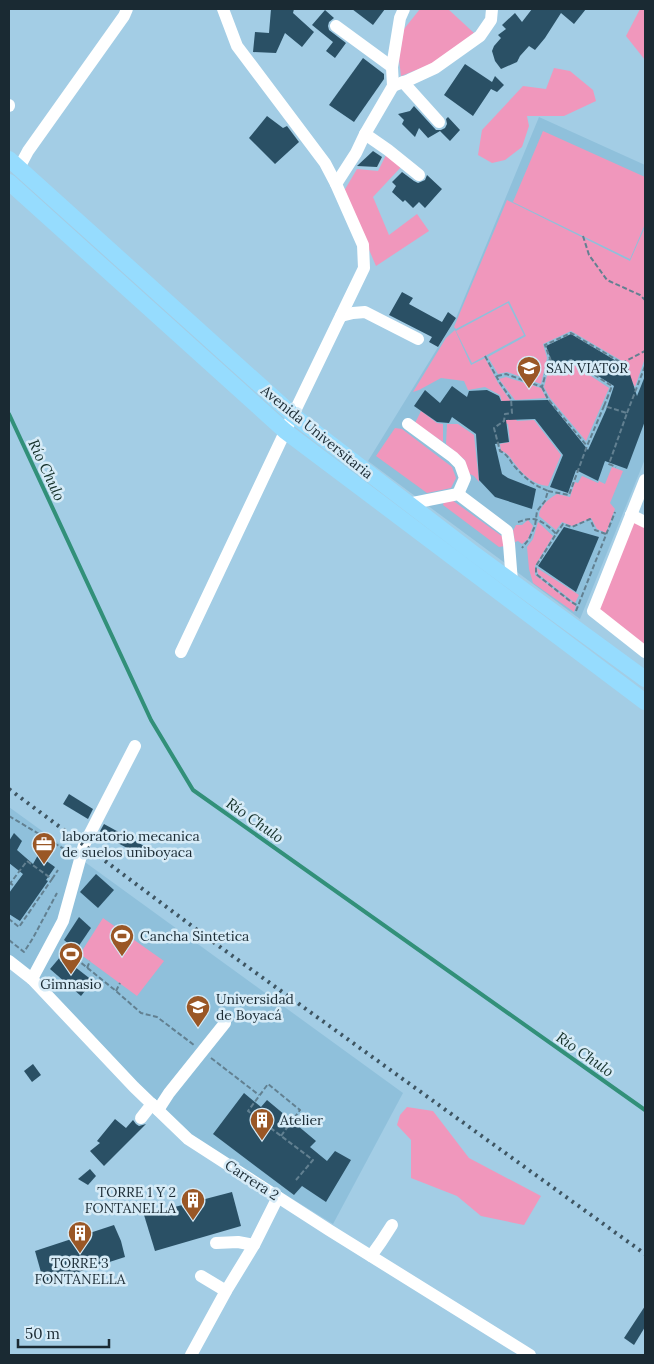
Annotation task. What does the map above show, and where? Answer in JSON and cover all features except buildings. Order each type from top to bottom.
[{"type":"main road","name":"Avenida Universitaria","points":[[14,164],[293,415],[408,504],[645,679]]},
{"type":"main road","name":"Avenida Universitaria","points":[[9,182],[285,431],[645,702]]},
{"type":"street","points":[[14,164],[28,151],[124,16],[127,9]]},
{"type":"street","points":[[181,652],[364,268],[362,245],[325,163],[237,46],[223,9]]},
{"type":"street","points":[[404,9],[400,18],[392,67],[398,84],[439,122]]},
{"type":"street","points":[[336,184],[356,153],[365,134],[398,84],[435,68],[480,36],[491,20],[493,10]]},
{"type":"street","points":[[336,26],[392,67]]},
{"type":"street","points":[[365,134],[419,175]]},
{"type":"street","points":[[341,316],[365,312],[418,339]]},
{"type":"street","points":[[408,424],[460,464],[465,478],[458,494]]},
{"type":"street","points":[[645,480],[593,611],[645,652]]},
{"type":"street","points":[[408,504],[458,494],[507,531],[512,582]]},
{"type":"street","points":[[631,515],[645,522]]},
{"type":"street","points":[[32,979],[62,921],[84,845],[135,746]]},
{"type":"street","name":"Carrera 2","points":[[9,961],[32,979],[188,1139],[370,1256],[530,1355]]},
{"type":"street","points":[[141,1118],[155,1107],[225,1022]]},
{"type":"street","points":[[191,1355],[254,1245],[278,1197]]},
{"type":"street","points":[[370,1256],[392,1225]]},
{"type":"street","points":[[216,1242],[238,1242],[254,1245]]},
{"type":"street","points":[[201,1276],[226,1291]]},
{"type":"path","points":[[583,236],[589,254],[607,280],[640,295],[645,300]]},
{"type":"path","points":[[485,356],[511,400],[512,413],[505,414],[504,421],[494,428],[500,451],[506,454],[515,467],[532,484],[548,491],[569,495],[612,386],[571,360],[554,369],[545,345],[571,333],[622,363],[645,351]]},
{"type":"path","points":[[550,358],[542,387],[548,399],[587,446]]},
{"type":"path","points":[[616,467],[609,464],[645,366]]},
{"type":"path","points":[[497,376],[506,374],[542,387]]},
{"type":"path","points":[[604,406],[627,413]]},
{"type":"path","points":[[519,553],[529,539],[535,526],[537,511],[545,501],[548,491]]},
{"type":"path","points":[[571,625],[615,512]]},
{"type":"path","points":[[518,522],[530,518],[536,519],[552,529],[556,534]]},
{"type":"path","points":[[578,606],[536,574],[536,566],[563,524],[572,528],[590,519],[595,530],[607,534]]},
{"type":"path","points":[[9,817],[76,857]]},
{"type":"path","points":[[14,886],[9,883],[27,862],[52,879]]},
{"type":"path","points":[[9,919],[19,927],[58,870]]},
{"type":"path","points":[[9,940],[24,952],[59,889]]},
{"type":"path","points":[[67,952],[70,945]]},
{"type":"path","points":[[64,949],[141,1013],[157,1017],[196,1047]]},
{"type":"path","points":[[73,965],[78,961]]},
{"type":"path","points":[[87,968],[90,961]]},
{"type":"path","points":[[116,991],[120,983]]},
{"type":"path","points":[[212,1059],[259,1095]]},
{"type":"path","points":[[281,1136],[300,1110],[268,1084],[248,1110],[281,1136],[313,1160],[296,1180]]},
{"type":"shaded area","points":[[420,9],[448,9],[474,33],[434,63],[401,76],[399,59],[404,29]]},
{"type":"shaded area","points":[[640,9],[645,9],[645,60],[626,36]]},
{"type":"shaded area","points":[[554,68],[570,71],[593,90],[596,101],[564,116],[527,116],[529,126],[522,147],[505,160],[492,163],[478,155],[482,130],[523,86],[546,89]]},
{"type":"shaded area","name":"SAN VIATOR","points":[[539,117],[645,165],[645,459],[580,619],[368,461],[456,318]]},
{"type":"shaded area","points":[[543,131],[645,177],[645,224],[630,259],[513,202]]},
{"type":"shaded area","points":[[387,153],[401,167],[373,197],[389,235],[417,214],[429,231],[376,266],[344,191],[357,169],[378,171]]},
{"type":"shaded area","points":[[507,200],[630,261],[645,227],[645,358],[635,387],[622,361],[571,331],[543,344],[547,358],[541,384],[507,372],[498,374],[488,357],[526,336],[509,301],[456,329],[454,327]]},
{"type":"shaded area","points":[[508,303],[524,335],[472,363],[456,331]]},
{"type":"shaded area","points":[[455,330],[471,365],[485,358],[498,383],[510,400],[511,408],[504,409],[500,395],[485,387],[468,390],[464,381],[441,378],[413,392],[446,338]]},
{"type":"shaded area","points":[[570,362],[609,388],[586,441],[550,398],[544,387],[550,364],[552,371]]},
{"type":"shaded area","points":[[506,377],[541,388],[546,398],[515,400],[499,379]]},
{"type":"shaded area","points":[[421,411],[437,423],[443,424],[443,442],[415,423]]},
{"type":"shaded area","points":[[506,418],[515,418],[517,421],[534,420],[561,455],[548,486],[538,484],[529,479],[508,454],[501,451],[500,444],[510,442],[508,424],[504,423]]},
{"type":"shaded area","points":[[447,424],[458,424],[474,435],[479,482],[474,476],[466,472],[465,460],[446,444]]},
{"type":"shaded area","points":[[395,428],[402,429],[452,467],[456,478],[451,488],[427,493],[376,456]]},
{"type":"shaded area","points":[[612,467],[623,471],[610,503],[615,509],[606,533],[597,529],[591,518],[572,526],[562,522],[556,530],[539,516],[543,506],[557,494],[570,497],[575,482],[578,483],[582,476],[605,484]]},
{"type":"shaded area","points":[[452,500],[503,537],[505,546],[499,547],[443,505],[444,502]]},
{"type":"shaded area","points":[[528,520],[533,526],[528,539],[522,544],[518,541],[515,542],[513,531],[516,525],[522,525]]},
{"type":"shaded area","points":[[538,522],[553,536],[535,566],[535,575],[576,606],[574,612],[533,583],[529,569],[527,547],[533,539]]},
{"type":"shaded area","points":[[633,522],[645,527],[644,645],[599,609]]},
{"type":"shaded area","points":[[537,568],[579,595],[575,603],[538,574]]},
{"type":"shaded area","name":"Universidad de Boyacá","points":[[9,807],[403,1093],[333,1224],[191,1136],[9,960]]},
{"type":"shaded area","name":"Cancha Sintetica","points":[[103,918],[164,961],[137,996],[80,954]]},
{"type":"shaded area","points":[[407,1107],[433,1111],[469,1158],[541,1196],[524,1225],[481,1216],[457,1196],[411,1178],[411,1140],[397,1125],[400,1115]]},
{"type":"waterway","name":"Río Chulo","points":[[9,414],[151,720],[193,790],[645,1110]]},
{"type":"railway","points":[[9,789],[216,944],[645,1254]]},
{"type":"place","name":"SAN VIATOR","points":[[529,389]]},
{"type":"place","name":"laboratorio mecanica de suelos uniboyaca","points":[[44,865]]},
{"type":"place","name":"Cancha Sintetica","points":[[122,957]]},
{"type":"place","name":"Gimnasio","points":[[71,975]]},
{"type":"place","name":"Universidad de Boyacá","points":[[198,1028]]},
{"type":"place","name":"Atelier","points":[[262,1141]]},
{"type":"place","name":"TORRE 1 Y 2 FONTANELLA","points":[[193,1221]]},
{"type":"place","name":"TORRE 3 FONTANELLA","points":[[80,1254]]}]
